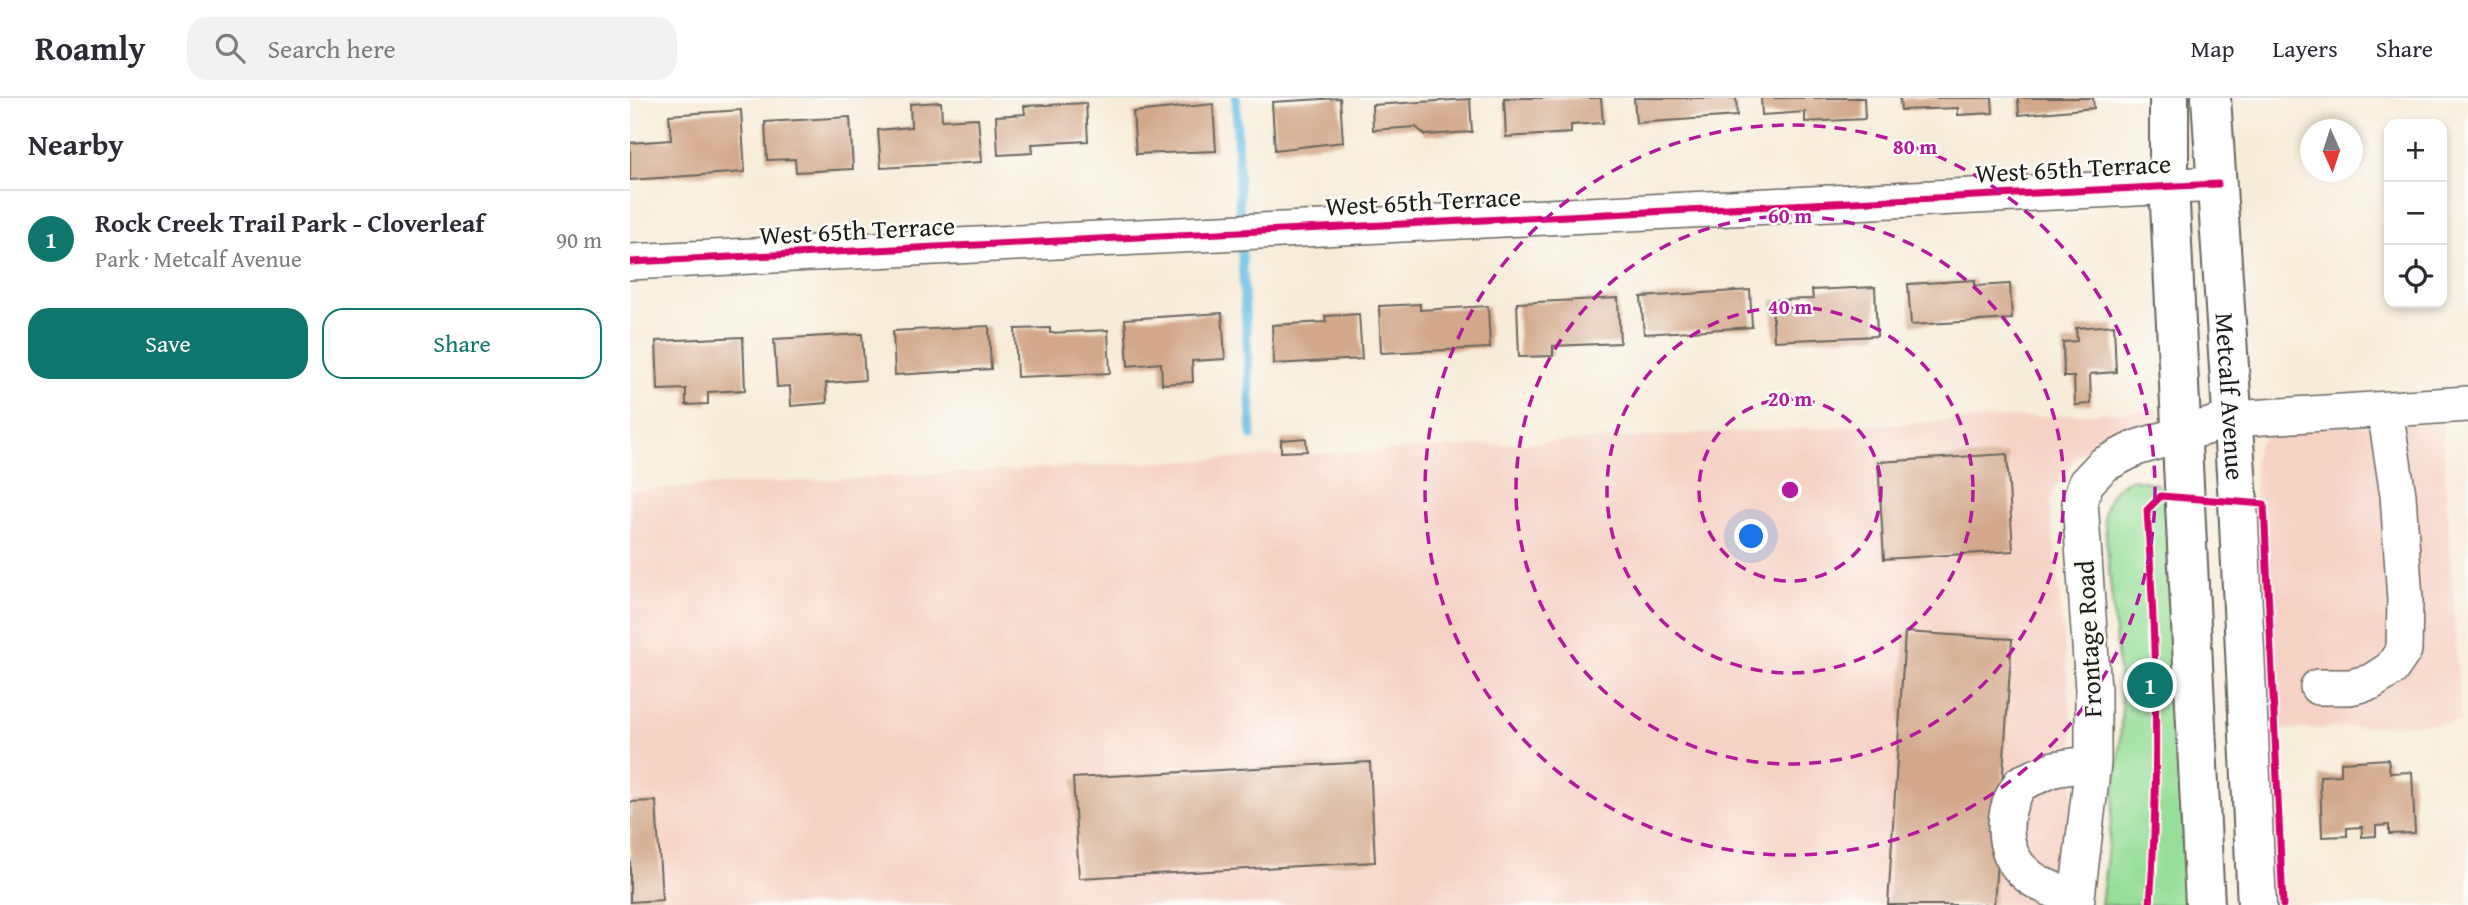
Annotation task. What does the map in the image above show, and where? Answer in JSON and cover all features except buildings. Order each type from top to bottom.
[{"type":"main road","name":"Metcalf Avenue","points":[[2169,98],[2169,184],[2205,905]]},
{"type":"main road","name":"Metcalf Avenue","points":[[2211,98],[2232,419],[2257,905]]},
{"type":"street","name":"West 65th Terrace","points":[[630,262],[2169,184],[2218,184]]},
{"type":"street","name":"Frontage Road","points":[[2077,901],[2092,762],[2093,690],[2080,501],[2086,483],[2104,465],[2136,448],[2232,419],[2468,404]]},
{"type":"street","points":[[2318,687],[2350,687],[2371,682],[2391,669],[2404,650],[2405,600],[2398,495],[2385,410]]},
{"type":"street","points":[[2077,901],[2053,891],[2016,867],[2008,852],[2006,812],[2021,782],[2054,769],[2092,762]]},
{"type":"shaded area","points":[[2159,410],[2160,419],[2099,439],[2076,457],[2055,488],[2050,503],[2073,733],[2072,829],[2064,905],[630,905],[630,490]]},
{"type":"shaded area","points":[[2442,421],[2461,723],[2267,730],[2254,461],[2258,445],[2267,435],[2281,430]]},
{"type":"green space","points":[[2132,479],[2157,484],[2166,502],[2189,905],[2101,905],[2120,747],[2122,705],[2104,515],[2112,493]]},
{"type":"waterway","points":[[1236,98],[1240,226]]},
{"type":"waterway","points":[[1241,240],[1252,436]]},
{"type":"cycle path","points":[[630,262],[2218,184]]},
{"type":"cycle path","points":[[2150,905],[2156,707],[2147,510],[2161,496],[2264,504],[2283,905]]},
{"type":"place","name":"Rock Creek Trail Park - Cloverleaf","points":[[2150,685]]}]
